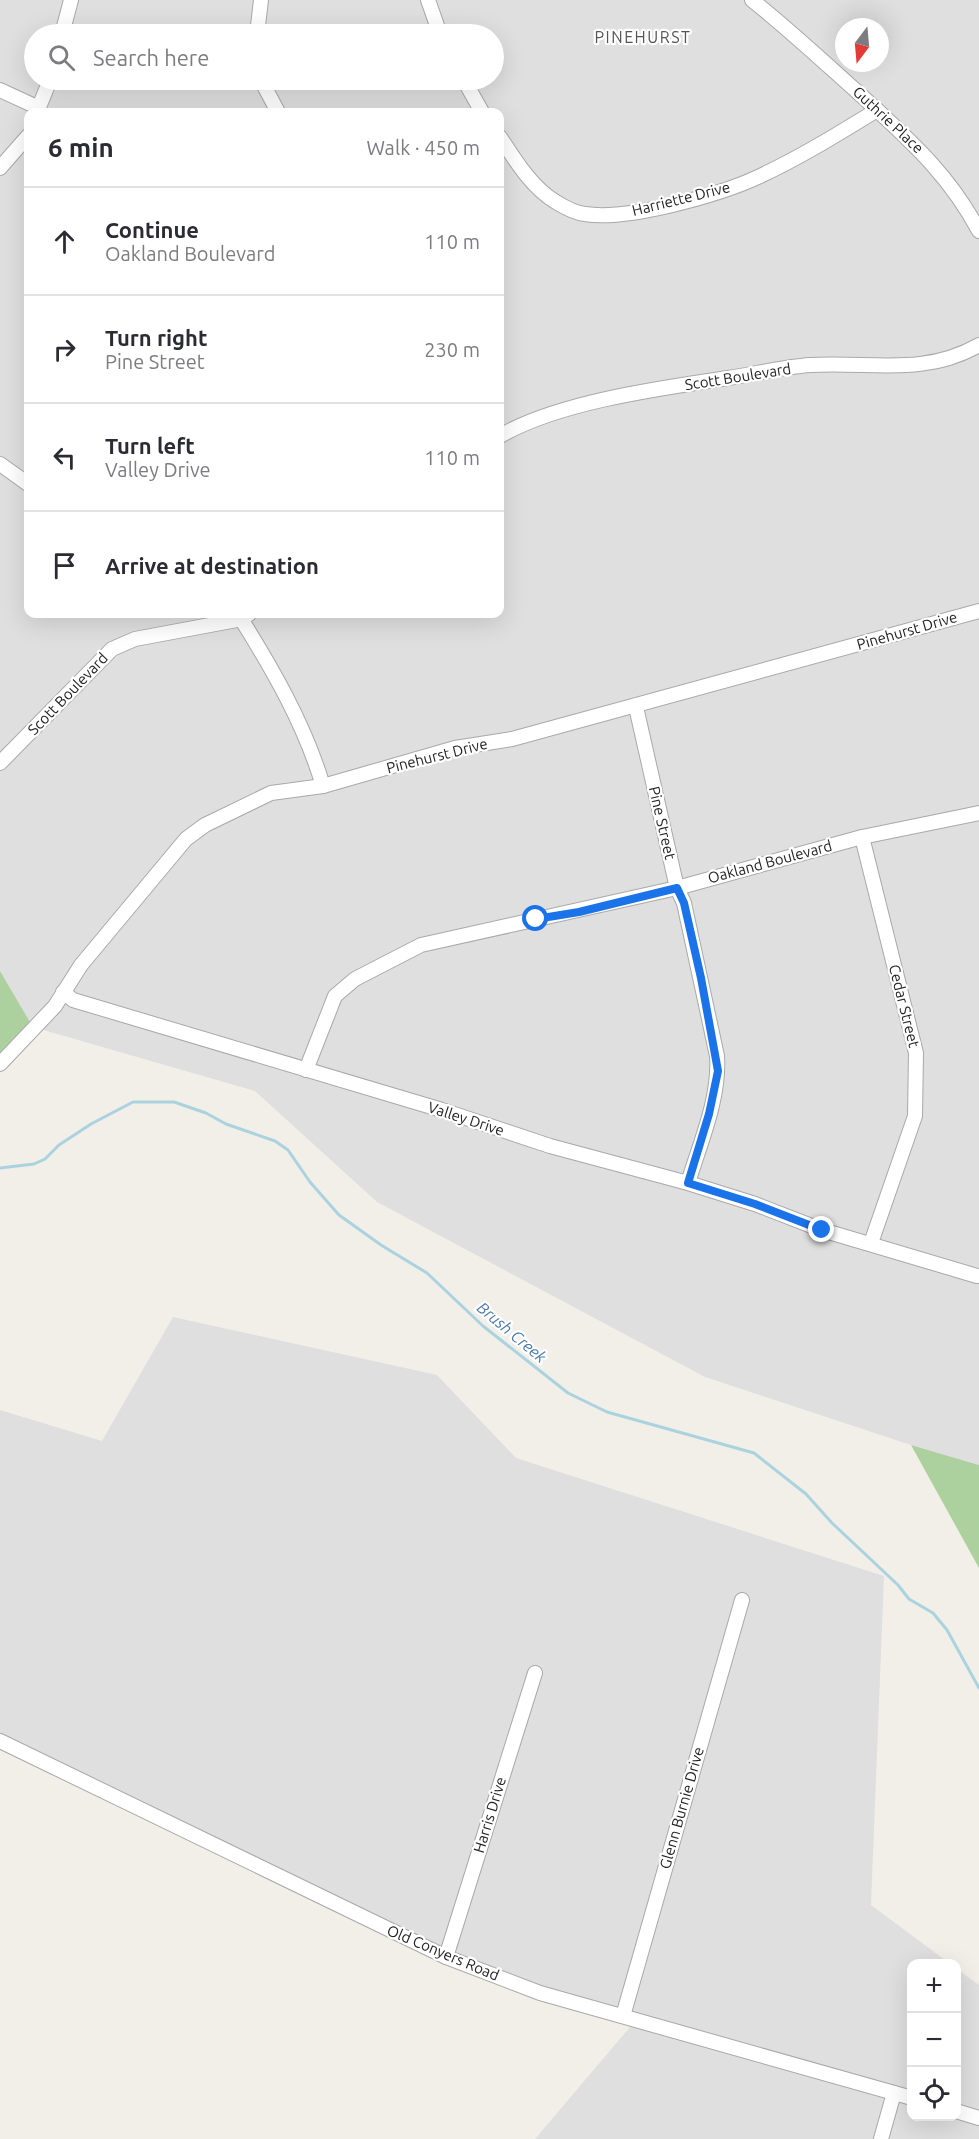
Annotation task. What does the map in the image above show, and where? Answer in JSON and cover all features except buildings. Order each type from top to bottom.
[{"type":"street","points":[[64,24],[70,0]]},
{"type":"street","points":[[257,24],[261,0]]},
{"type":"street","points":[[428,0],[436,24]]},
{"type":"street","name":"Guthrie Place","points":[[752,0],[789,29],[929,158],[961,197],[979,231]]},
{"type":"street","points":[[0,90],[34,108]]},
{"type":"street","points":[[39,108],[46,90]]},
{"type":"street","points":[[266,90],[276,108]]},
{"type":"street","points":[[470,90],[480,108]]},
{"type":"street","name":"Harriette Drive","points":[[504,143],[529,178],[555,201],[584,214],[608,215],[695,198],[756,178],[809,151],[877,110]]},
{"type":"street","points":[[0,168],[24,141]]},
{"type":"street","name":"Scott Boulevard","points":[[504,434],[538,419],[604,400],[689,384],[808,365],[858,363],[901,367],[942,361],[979,345]]},
{"type":"street","points":[[0,464],[24,481]]},
{"type":"street","name":"Pinehurst Drive","points":[[0,1064],[55,1006],[123,912],[186,838],[205,825],[270,793],[322,786],[455,748],[512,739],[979,611]]},
{"type":"street","name":"Scott Boulevard","points":[[0,763],[112,649],[135,639],[230,618]]},
{"type":"street","points":[[245,618],[312,747],[322,786]]},
{"type":"street","name":"Pine Street","points":[[636,706],[677,888],[684,903],[701,978],[718,1071],[709,1114],[688,1183]]},
{"type":"street","name":"Oakland Boulevard","points":[[306,1070],[335,996],[355,979],[390,958],[447,937],[579,912],[677,888],[862,837],[979,813]]},
{"type":"street","name":"Cedar Street","points":[[862,837],[916,1053],[915,1116],[871,1243]]},
{"type":"street","name":"Valley Drive","points":[[63,992],[73,1000],[550,1146],[688,1183],[755,1204],[822,1230],[977,1276]]},
{"type":"street","name":"Glenn Burnie Drive","points":[[623,2016],[742,1600]]},
{"type":"street","name":"Harris Drive","points":[[446,1957],[535,1673]]},
{"type":"street","name":"Old Conyers Road","points":[[0,1741],[446,1957],[540,1993],[907,2097]]},
{"type":"street","points":[[881,2139],[894,2093]]},
{"type":"street","points":[[961,2112],[979,2118]]},
{"type":"shaded area","points":[[0,0],[979,0],[979,1465],[705,1377],[377,1202],[255,1091],[33,1027],[0,971]]},
{"type":"shaded area","points":[[173,1317],[437,1375],[516,1458],[884,1576],[871,1905],[944,1959],[907,1959],[907,2121],[961,2121],[961,1972],[979,1985],[979,2139],[535,2139],[636,2020],[496,1983],[0,1739],[0,1410],[102,1441]]},
{"type":"green space","points":[[0,971],[33,1027],[0,1070]]},
{"type":"green space","points":[[911,1445],[979,1465],[979,1568]]},
{"type":"waterway","name":"Brush Creek","points":[[0,1168],[34,1164],[45,1159],[59,1145],[91,1124],[133,1102],[174,1102],[275,1141],[288,1150],[310,1182],[339,1215],[381,1245],[427,1273],[483,1326],[568,1393],[607,1412],[754,1453],[806,1494],[832,1523],[898,1585],[909,1599],[933,1613],[947,1630],[979,1688]]},
{"type":"district","name":"PINEHURST","points":[[643,37]]},
{"type":"route","points":[[536,919],[579,912],[677,888],[684,903],[701,978],[718,1071],[709,1114],[688,1183],[755,1204],[822,1230]]}]
